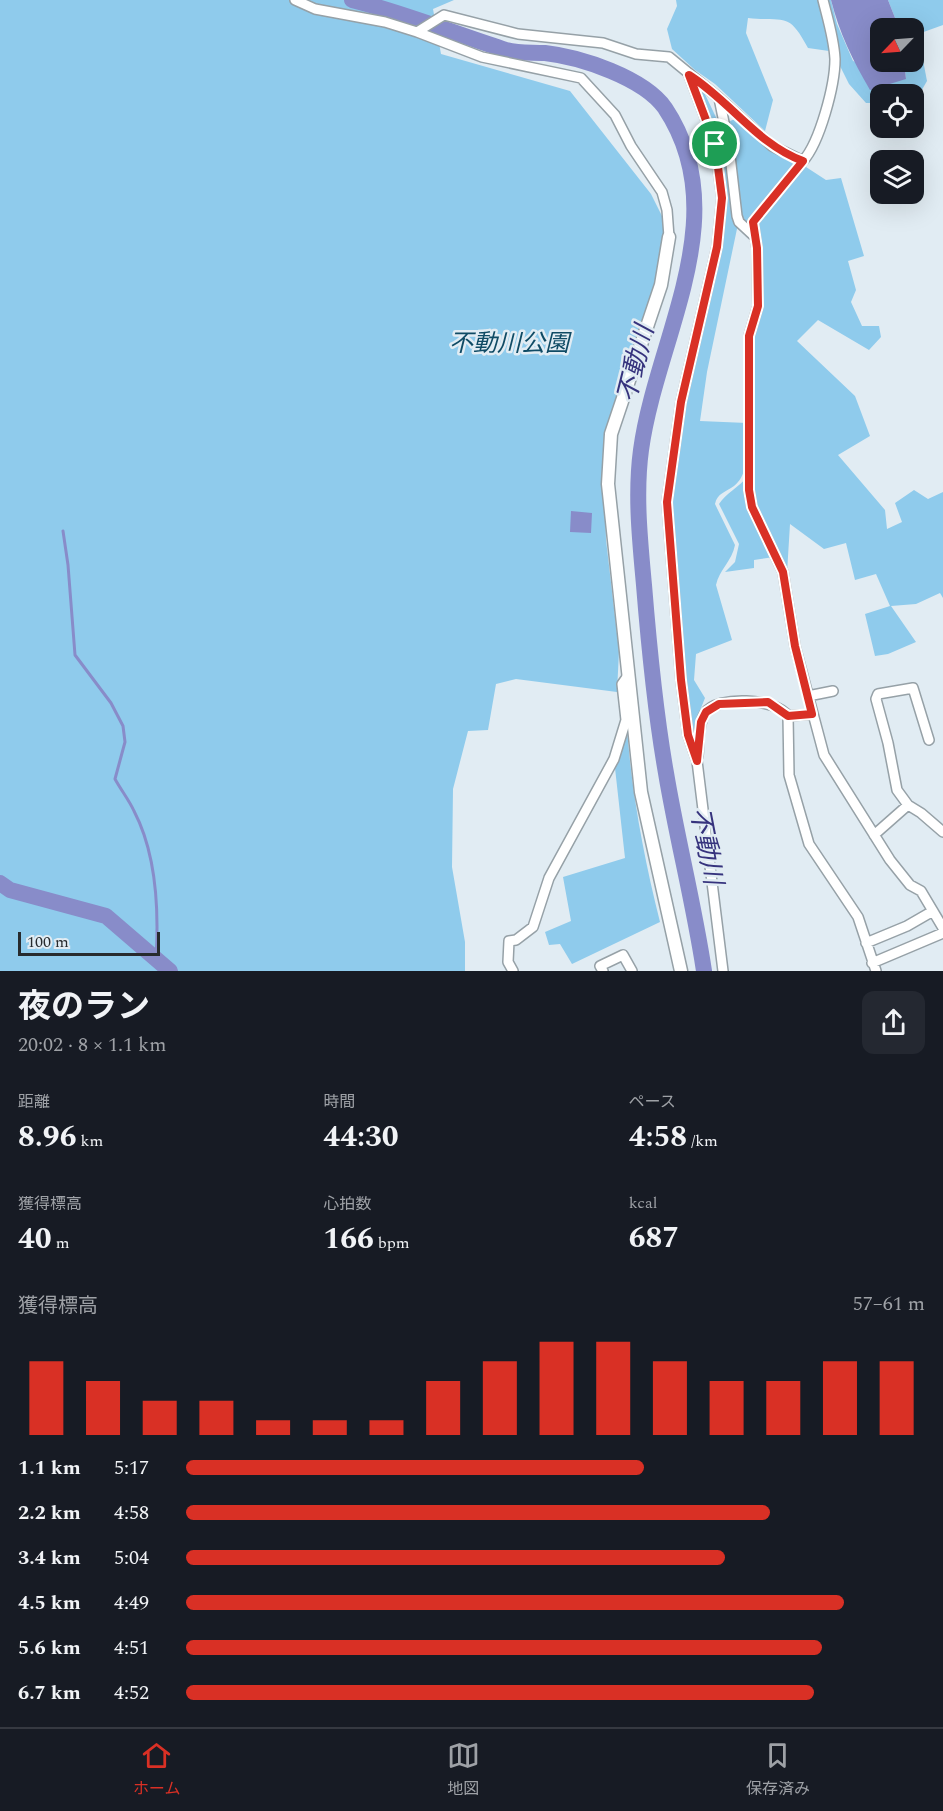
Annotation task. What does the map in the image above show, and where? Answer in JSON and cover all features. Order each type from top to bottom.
[{"type":"street","points":[[295,0],[315,9],[420,29],[482,57],[581,78],[615,115],[631,146],[662,192],[667,210],[669,237],[661,285],[618,410],[609,458],[611,516],[640,792],[681,971]]},
{"type":"street","points":[[823,0],[833,41],[835,62],[816,141],[803,161],[756,216],[752,229],[755,237],[758,306],[749,336],[749,490],[752,507],[783,572],[795,646],[824,755],[890,860],[910,885],[921,891],[943,928]]},
{"type":"street","points":[[420,29],[440,16],[518,34],[603,43],[636,54],[669,57],[772,146],[803,161]]},
{"type":"street","points":[[689,75],[715,144],[722,198],[717,247],[681,402],[667,502],[681,680],[688,735],[697,761],[723,971]]},
{"type":"street","points":[[719,98],[729,147],[737,216],[755,237]]},
{"type":"street","points":[[513,971],[508,962],[509,941],[516,940],[533,927],[549,878],[614,759],[626,720],[622,684],[627,677]]},
{"type":"street","points":[[929,740],[913,688],[878,694],[876,699],[888,742],[897,790],[908,805],[943,832]]},
{"type":"street","points":[[808,696],[833,691]]},
{"type":"street","points":[[697,761],[701,722],[706,712],[714,706],[729,702],[768,702],[788,716],[812,714]]},
{"type":"street","points":[[788,716],[789,775],[809,844],[854,908],[874,967],[943,933]]},
{"type":"street","points":[[874,835],[908,805]]},
{"type":"street","points":[[935,824],[943,817]]},
{"type":"street","points":[[866,943],[908,926],[933,911]]},
{"type":"street","points":[[603,971],[600,966],[623,955],[632,971]]},
{"type":"green space","name":"不動川公園","points":[[0,0],[454,0],[433,9],[441,54],[570,91],[651,194],[663,218],[664,231],[657,283],[614,407],[604,458],[606,540],[619,651],[617,692],[516,679],[496,684],[488,730],[468,731],[453,789],[452,867],[465,942],[465,971],[0,971]]},
{"type":"green space","points":[[676,0],[819,0],[829,51],[808,48],[796,28],[790,23],[778,19],[748,18],[746,33],[773,100],[765,131],[715,84],[672,49],[667,29],[677,6]]},
{"type":"green space","points":[[827,0],[831,0],[837,24],[853,61],[870,67],[870,72],[885,72],[906,79],[905,72],[924,72],[924,65],[927,81],[924,86],[924,84],[870,84],[870,103],[866,103],[849,84],[840,66],[837,36]]},
{"type":"green space","points":[[888,0],[943,0],[943,25],[924,32],[924,18],[895,18]]},
{"type":"green space","points":[[703,90],[723,132],[738,224],[707,372],[700,421],[747,423],[747,448],[746,465],[739,480],[720,495],[715,504],[735,545],[716,585],[732,640],[696,654],[694,680],[705,698],[699,713],[698,746],[693,734],[685,679],[671,502],[685,403],[710,300],[726,217],[725,182],[719,143],[701,95]]},
{"type":"green space","points":[[735,119],[769,151],[792,160],[793,165],[752,214],[749,227],[741,221],[730,121]]},
{"type":"green space","points":[[802,167],[806,167],[826,180],[841,178],[864,256],[848,261],[856,290],[851,302],[862,326],[879,326],[881,337],[869,350],[818,320],[797,341],[855,396],[870,436],[838,455],[885,510],[887,529],[902,522],[895,503],[914,490],[928,499],[943,492],[943,598],[940,593],[916,604],[891,606],[916,642],[888,654],[875,656],[865,614],[890,606],[876,574],[855,580],[846,543],[824,549],[790,524],[787,573],[755,506],[752,490],[752,337],[761,306],[756,223]]},
{"type":"green space","points":[[748,476],[747,490],[774,557],[754,560],[754,568],[725,572],[735,562],[739,544],[719,504]]},
{"type":"green space","points":[[627,729],[639,826],[660,922],[572,964],[560,944],[549,945],[545,932],[571,921],[563,877],[625,858],[615,768]]},
{"type":"shaded area","points":[[831,0],[888,0],[895,18],[870,18],[870,72],[905,72],[906,79],[890,84],[870,84],[870,90],[838,23]]},
{"type":"shaded area","points":[[571,511],[592,513],[591,533],[570,532]]},
{"type":"waterway","name":"不動川","points":[[352,0],[508,51],[560,55],[593,64],[627,78],[655,97],[665,108],[685,149],[694,191],[693,234],[686,278],[649,408],[641,450],[638,500],[648,632],[659,726],[670,798],[704,971]]},
{"type":"waterway","points":[[63,531],[75,655],[111,703],[123,726],[125,742],[115,779],[132,807],[148,846],[155,883],[156,958]]},
{"type":"waterway","points":[[0,883],[10,890],[106,916],[170,971]]},
{"type":"route","points":[[689,75],[738,114],[772,146],[803,161],[753,222],[752,229],[757,248],[758,306],[749,336],[749,490],[752,507],[783,572],[795,646],[812,714],[788,716],[775,704],[768,702],[719,704],[706,712],[701,722],[697,761],[688,735],[681,680],[666,511],[670,465],[681,402],[706,299],[722,216],[721,182],[715,144],[689,75]]}]
